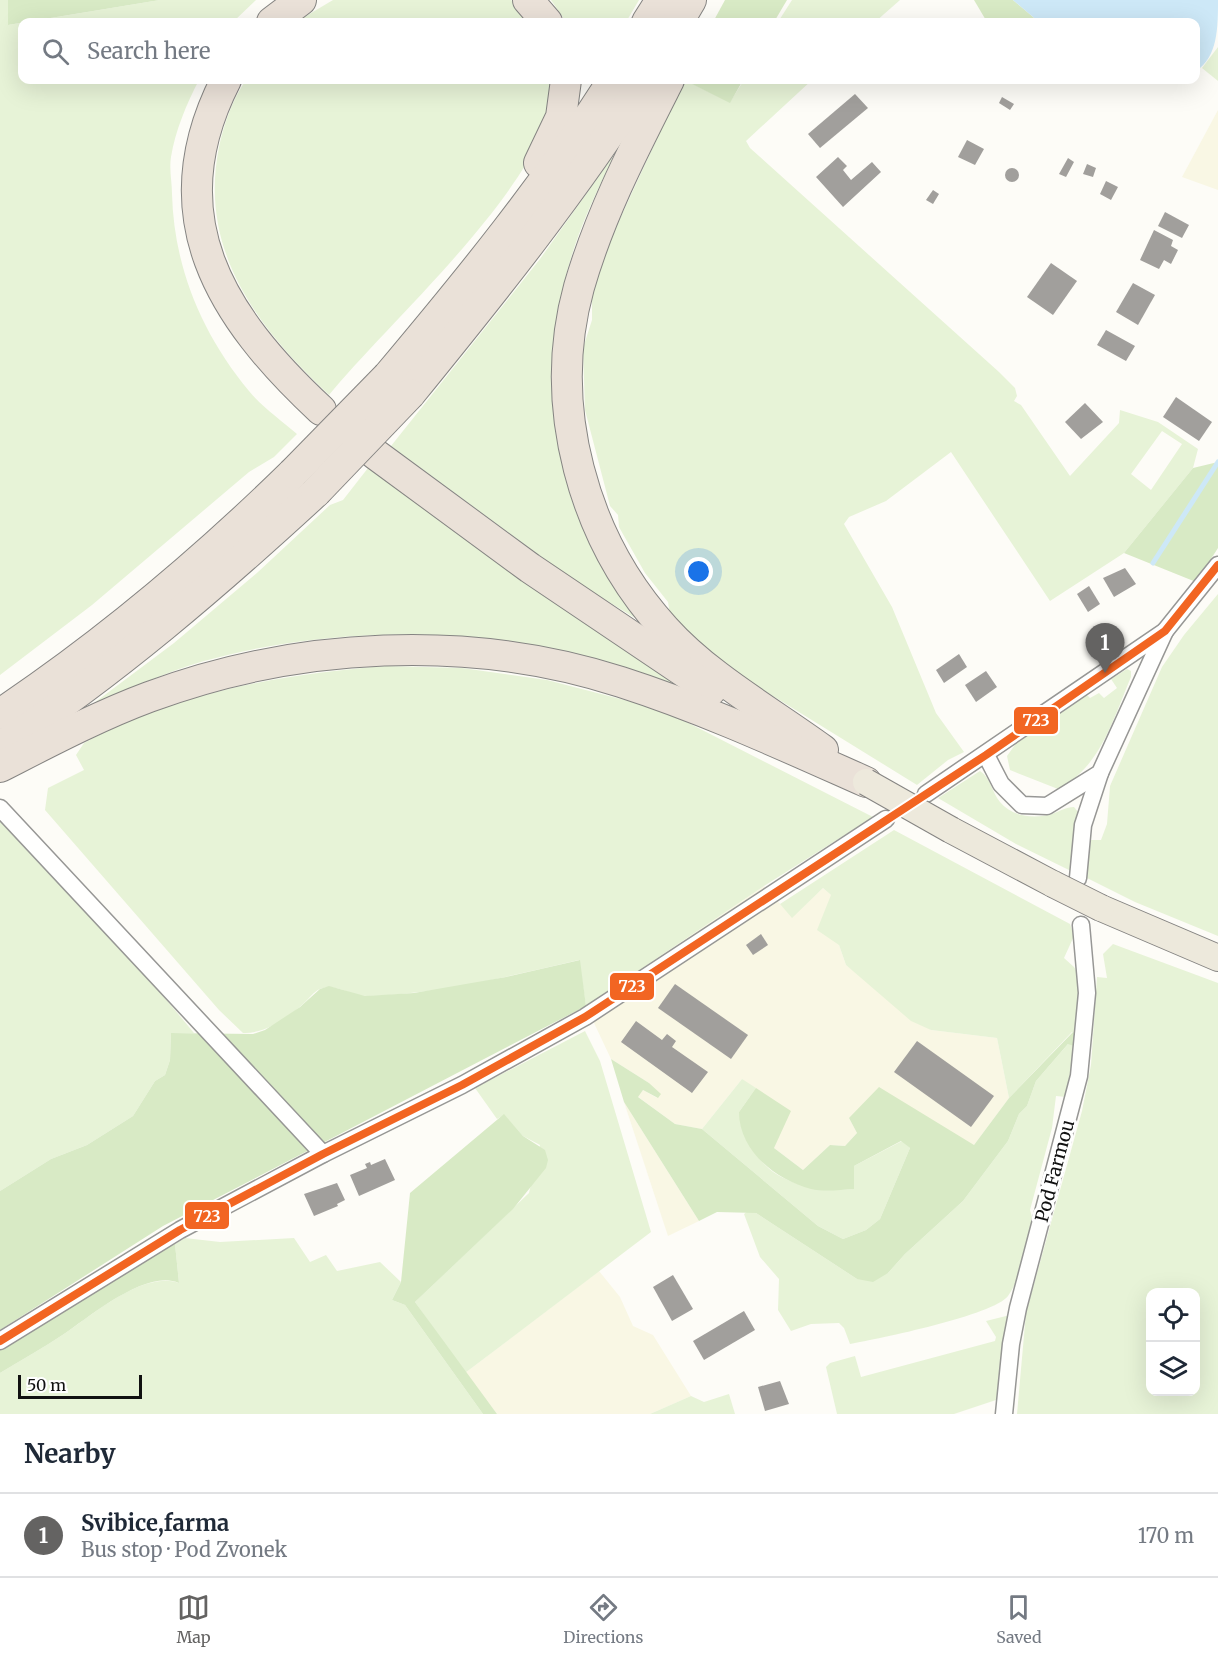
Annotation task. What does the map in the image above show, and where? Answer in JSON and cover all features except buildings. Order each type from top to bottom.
[{"type":"highway","points":[[277,18],[301,0]]},
{"type":"highway","points":[[528,0],[544,18]]},
{"type":"highway","points":[[650,18],[661,0]]},
{"type":"highway","points":[[680,18],[691,0]]},
{"type":"highway","points":[[700,18],[708,0]]},
{"type":"highway","points":[[224,84],[208,118],[200,158],[198,194],[201,230],[209,264],[244,328],[267,357],[321,410]]},
{"type":"highway","points":[[487,258],[555,134],[566,84]]},
{"type":"highway","points":[[0,747],[96,680],[171,622],[316,492],[399,385],[610,84]]},
{"type":"highway","points":[[0,714],[80,658],[154,600],[225,539],[293,473],[399,385],[536,237],[603,145],[642,84]]},
{"type":"highway","points":[[667,84],[609,204],[579,290],[570,334],[567,380],[570,424],[579,469],[592,513],[612,554],[636,594],[666,630],[706,666],[866,782]]},
{"type":"highway","points":[[375,454],[530,568],[691,678],[866,782]]},
{"type":"highway","points":[[0,766],[94,720],[149,697],[206,678],[265,665],[324,656],[384,651],[443,652],[503,657],[562,666],[620,681],[730,722],[866,782]]},
{"type":"main road","points":[[866,782],[1053,884],[1101,908],[1218,958]]},
{"type":"street","points":[[1078,878],[1083,825],[1100,773],[1166,631],[1218,565]]},
{"type":"street","points":[[926,794],[1166,631]]},
{"type":"street","points":[[986,755],[1001,784],[1022,805],[1047,806],[1100,773]]},
{"type":"street","points":[[0,808],[323,1154]]},
{"type":"street","points":[[0,1341],[180,1230],[323,1154],[462,1085],[585,1017],[886,819]]},
{"type":"street","name":"Pod Farmou","points":[[1004,1414],[1011,1344],[1018,1308],[1079,1076],[1087,993],[1081,926]]},
{"type":"shaded area","points":[[1218,110],[1218,190],[1182,177]]},
{"type":"shaded area","points":[[764,886],[792,917],[823,888],[831,895],[839,945],[846,965],[931,1030],[997,1038],[1009,1098],[974,1145],[849,1118],[857,1133],[845,1146],[830,1145],[803,1170],[774,1148],[742,1079],[702,1129],[675,1124],[637,1096],[643,1090],[657,1098],[649,1083],[611,1059],[586,1006]]},
{"type":"shaded area","points":[[624,1102],[699,1221],[668,1236],[665,1227]]},
{"type":"shaded area","points":[[599,1271],[620,1297],[633,1326],[653,1335],[691,1396],[650,1414],[497,1414],[465,1373]]},
{"type":"green space","points":[[0,0],[8,0],[8,25],[18,24],[18,84],[197,84],[178,127],[170,162],[174,221],[185,274],[205,323],[232,369],[260,402],[297,434],[274,457],[249,472],[92,605],[0,675]]},
{"type":"green space","points":[[8,0],[160,0],[51,18],[18,18],[18,23],[8,25]]},
{"type":"green space","points":[[160,0],[256,0],[237,18],[50,18]]},
{"type":"green space","points":[[333,0],[511,0],[531,18],[303,18]]},
{"type":"green space","points":[[551,0],[639,0],[628,18],[563,18]]},
{"type":"green space","points":[[725,0],[787,0],[776,18],[715,18]]},
{"type":"green space","points":[[792,0],[900,0],[880,18],[781,18]]},
{"type":"green space","points":[[974,0],[1013,0],[1034,18],[985,18]]},
{"type":"green space","points":[[1218,47],[1218,81],[1202,68]]},
{"type":"green space","points":[[244,84],[556,84],[549,118],[529,159],[500,202],[427,288],[329,395],[279,343],[257,315],[226,254],[217,220],[215,185],[223,130]]},
{"type":"green space","points":[[682,84],[692,84],[730,102],[741,84],[808,84],[746,141],[750,148],[1015,388],[1017,396],[1014,401],[1021,405],[1070,476],[1119,423],[1120,410],[1158,422],[1198,449],[1193,468],[1124,553],[1050,601],[951,452],[886,501],[849,517],[844,524],[892,607],[936,713],[964,752],[948,760],[917,785],[744,678],[707,649],[670,614],[668,602],[645,573],[619,527],[618,515],[610,506],[585,410],[583,348],[592,320],[592,290],[606,249]],"holes":[[[1162,431],[1182,444],[1151,490],[1131,474]]]},
{"type":"green space","points":[[692,84],[741,84],[730,103]]},
{"type":"green space","points":[[614,155],[583,224],[567,271],[554,347],[553,386],[555,425],[572,500],[597,557],[635,618],[570,578],[391,446],[540,259]]},
{"type":"green space","points":[[1218,462],[1218,548],[1196,582],[1124,553],[1193,468]]},
{"type":"green space","points":[[368,468],[676,685],[587,657],[532,645],[450,636],[367,635],[284,644],[204,661],[161,676],[90,706],[174,643],[258,572],[330,505],[343,500]]},
{"type":"green space","points":[[1218,594],[1218,936],[1135,902],[1085,877],[1087,840],[1101,840],[1107,824],[1110,786],[1162,667],[1184,635]]},
{"type":"green space","points":[[386,666],[462,668],[547,680],[663,710],[873,817],[764,886],[586,1006],[579,960],[475,983],[395,995],[362,996],[338,988],[326,987],[316,992],[283,1020],[259,1031],[243,1033],[219,1010],[45,810],[48,788],[84,770],[76,755],[84,743],[119,725],[156,711],[193,698],[269,680]]},
{"type":"green space","points":[[1127,669],[1131,671],[1131,677],[1104,740],[1085,768],[1073,780],[1058,789],[1010,770],[1007,756],[1017,742],[1086,694],[1090,698],[1099,693],[1104,698],[1117,688],[1111,679]]},
{"type":"green space","points":[[980,771],[987,778],[1000,802],[1017,814],[1045,816],[1074,807],[1078,812],[1071,871],[1016,844],[938,798]]},
{"type":"green space","points":[[0,818],[154,985],[194,1033],[171,1033],[170,1060],[165,1075],[155,1081],[133,1116],[87,1145],[51,1159],[0,1191]]},
{"type":"green space","points":[[894,830],[1070,924],[1074,936],[1064,958],[1074,967],[1080,977],[1078,1034],[1072,1032],[1009,1098],[997,1038],[931,1030],[911,1021],[846,965],[839,945],[817,930],[831,895],[823,888],[792,918],[780,904]]},
{"type":"green space","points":[[1113,944],[1218,983],[1218,1414],[1017,1414],[1026,1313],[1082,1111],[1091,1065],[1097,977],[1107,978],[1103,954]]},
{"type":"green space","points":[[580,960],[586,1006],[163,1226],[0,1330],[0,1191],[51,1159],[87,1145],[133,1116],[155,1081],[165,1075],[170,1060],[171,1033],[253,1034],[265,1030],[300,1007],[320,989],[329,986],[365,996],[414,993],[506,977]]},
{"type":"green space","points":[[585,1031],[600,1061],[651,1232],[465,1373],[415,1302],[529,1193],[540,1145],[523,1136],[504,1115],[497,1119],[475,1088]]},
{"type":"green space","points":[[1073,1032],[1078,1034],[1077,1047],[1068,1044],[1036,1081],[1027,1106],[1019,1114],[1008,1141],[963,1201],[905,1254],[888,1273],[873,1282],[857,1279],[756,1213],[717,1212],[699,1221],[624,1102],[611,1059],[649,1083],[661,1094],[658,1098],[643,1090],[638,1097],[675,1124],[702,1129],[818,1226],[843,1239],[866,1230],[880,1219],[910,1148],[901,1141],[854,1166],[854,1189],[821,1190],[798,1185],[772,1171],[752,1151],[745,1139],[739,1112],[756,1088],[791,1111],[774,1148],[803,1170],[830,1145],[845,1146],[857,1133],[849,1118],[879,1087],[974,1145],[1009,1098]]},
{"type":"green space","points":[[1069,1043],[1077,1047],[1066,1097],[1056,1096],[1052,1128],[1030,1210],[1032,1217],[1024,1258],[1018,1278],[1008,1296],[981,1311],[959,1318],[909,1332],[850,1344],[844,1328],[839,1323],[811,1324],[791,1331],[778,1310],[779,1279],[760,1257],[744,1214],[748,1211],[756,1213],[857,1279],[888,1273],[905,1254],[963,1201],[1008,1141],[1019,1114],[1027,1106],[1036,1081]]},
{"type":"green space","points":[[742,1079],[756,1088],[739,1112],[756,1154],[779,1176],[790,1181],[816,1188],[853,1189],[854,1166],[902,1141],[910,1148],[880,1219],[866,1230],[843,1239],[818,1226],[702,1129]]},
{"type":"green space","points":[[504,1114],[523,1136],[545,1150],[548,1160],[546,1168],[513,1209],[415,1302],[497,1414],[483,1414],[405,1305],[392,1300],[401,1282],[410,1193]]},
{"type":"green space","points":[[185,1238],[220,1242],[294,1238],[310,1262],[326,1255],[337,1271],[380,1262],[401,1282],[392,1300],[405,1305],[483,1414],[0,1414],[0,1373],[118,1297],[150,1283],[165,1281],[179,1283],[175,1244]]},
{"type":"green space","points":[[175,1244],[179,1283],[166,1280],[151,1282],[119,1296],[56,1339],[0,1373],[0,1350],[104,1280]]},
{"type":"green space","points":[[1010,1315],[999,1399],[954,1414],[837,1414],[826,1367],[830,1363],[855,1356],[861,1377],[995,1341],[996,1337],[986,1321]]},
{"type":"green space","points":[[729,1394],[735,1414],[650,1414],[691,1396],[704,1402]]},
{"type":"water","points":[[1013,0],[1218,0],[1218,21],[1213,50],[1200,68],[1200,18],[1034,18]]},
{"type":"waterway","points":[[1153,563],[1218,462]]},
{"type":"transit line","name":"723","points":[[0,1341],[180,1230],[323,1154],[462,1085],[585,1017],[986,755],[1165,631],[1218,565]]},
{"type":"place","name":"Svibice,farma","points":[[1105,673]]}]
